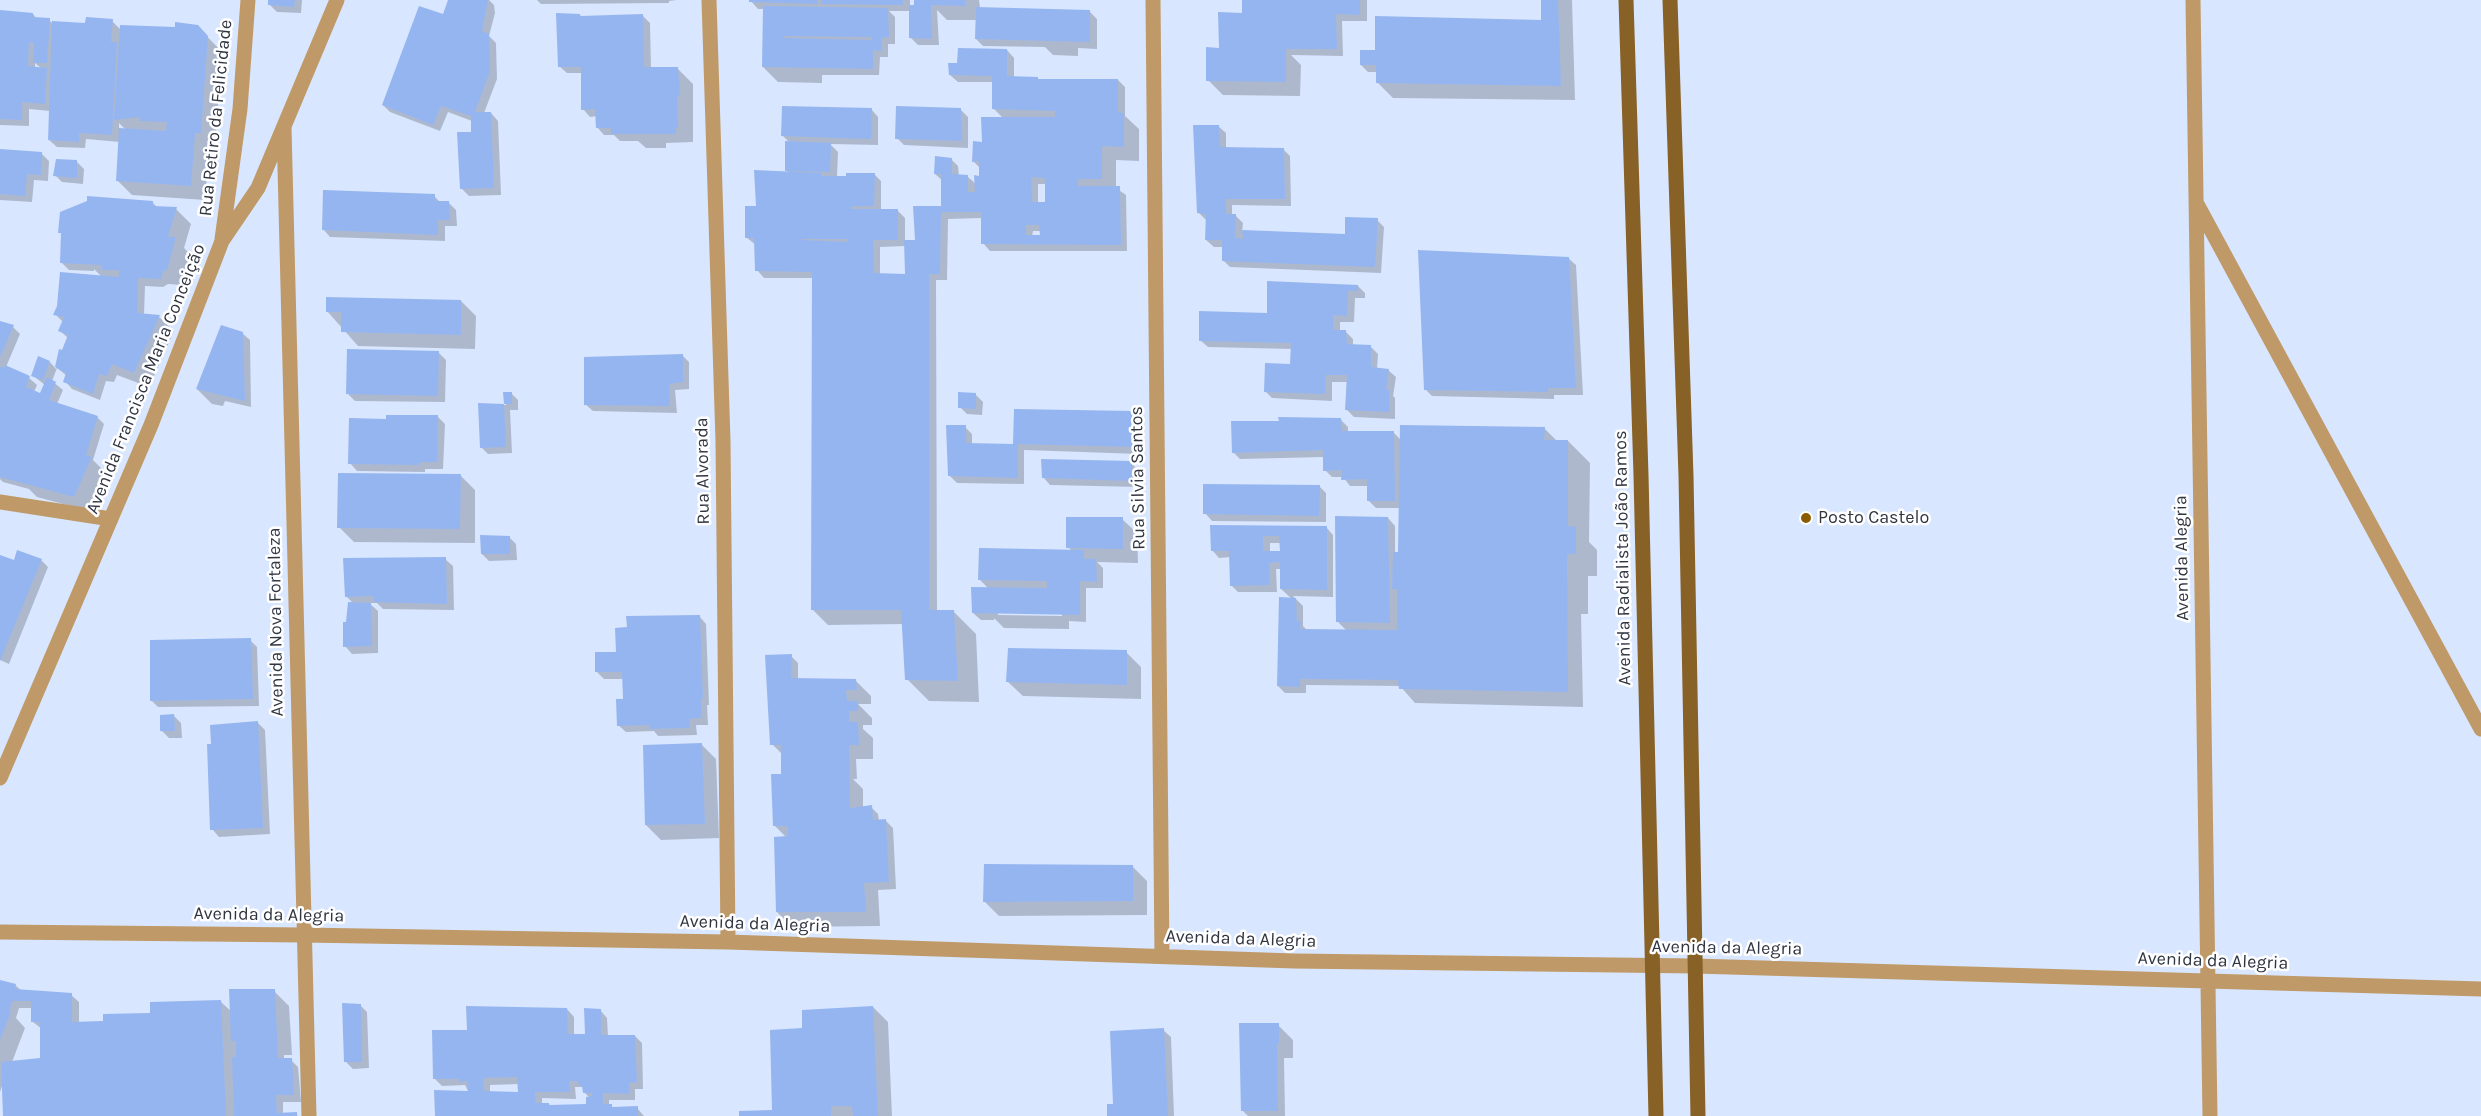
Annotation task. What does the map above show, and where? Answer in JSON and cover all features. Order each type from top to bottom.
[{"type":"main road","name":"Avenida Radialista João Ramos","points":[[1626,0],[1641,475],[1656,1116]]},
{"type":"main road","points":[[1670,0],[1686,476],[1698,1116]]},
{"type":"street","name":"Rua Retiro da Felicidade","points":[[222,241],[240,109],[248,0]]},
{"type":"street","name":"Avenida Francisca Maria Conceição","points":[[0,778],[151,425],[222,241],[258,189],[338,0]]},
{"type":"street","name":"Rua Alvorada","points":[[709,0],[723,441],[728,942]]},
{"type":"street","name":"Rua Silvia Santos","points":[[1153,0],[1162,956]]},
{"type":"street","name":"Avenida Alegria","points":[[2193,0],[2210,1116]]},
{"type":"street","name":"Avenida Nova Fortaleza","points":[[284,128],[309,1116]]},
{"type":"street","points":[[2196,201],[2481,729]]},
{"type":"street","points":[[0,502],[111,519]]},
{"type":"street","name":"Avenida da Alegria","points":[[0,932],[303,934],[728,942],[1294,961],[1653,965],[2481,989]]},
{"type":"building","points":[[268,0],[295,0],[294,7],[268,5]]},
{"type":"building","points":[[448,0],[488,0],[482,31],[489,34],[490,71],[475,112],[491,112],[494,188],[460,189],[457,132],[471,132],[471,116],[441,106],[433,125],[382,105],[419,6],[443,14]]},
{"type":"building","points":[[749,0],[818,0],[818,4],[749,2]]},
{"type":"building","points":[[821,0],[903,0],[903,5],[821,4]]},
{"type":"building","points":[[914,0],[965,0],[965,6],[931,5],[932,39],[909,38],[909,5],[914,5]]},
{"type":"building","points":[[1242,0],[1360,0],[1360,15],[1336,14],[1337,49],[1286,49],[1286,82],[1206,81],[1206,47],[1219,48],[1218,12],[1242,13]]},
{"type":"building","points":[[1541,0],[1558,0],[1561,86],[1376,83],[1376,65],[1360,65],[1360,50],[1375,50],[1375,16],[1541,20]]},
{"type":"building","points":[[763,6],[888,8],[889,37],[881,38],[882,51],[873,50],[873,69],[762,67]],"holes":[[[784,36],[872,37],[872,40],[784,38]]]},
{"type":"building","points":[[976,7],[1090,10],[1090,42],[975,39]]},
{"type":"building","points":[[0,10],[33,13],[33,17],[50,18],[47,63],[33,63],[34,43],[29,42],[28,66],[47,68],[45,104],[22,102],[22,120],[0,119]]},
{"type":"building","points":[[556,13],[580,14],[580,16],[643,14],[644,67],[678,67],[680,95],[677,96],[678,128],[676,128],[676,134],[611,134],[611,128],[596,128],[595,109],[581,110],[581,67],[558,67]]},
{"type":"building","points":[[86,17],[113,19],[111,42],[117,42],[112,135],[79,133],[79,142],[48,140],[52,21],[85,23]]},
{"type":"building","points":[[175,22],[198,25],[208,36],[201,133],[195,133],[191,186],[116,181],[119,128],[166,131],[167,122],[139,121],[140,117],[114,120],[120,25],[175,27]]},
{"type":"building","points":[[958,48],[1007,49],[1007,76],[1038,77],[1038,79],[1118,79],[1118,112],[1124,113],[1124,147],[1102,146],[1102,179],[1078,179],[1078,186],[1120,186],[1121,245],[981,244],[981,212],[941,212],[940,274],[929,274],[929,610],[954,610],[958,681],[905,680],[901,610],[811,610],[812,272],[755,271],[754,238],[745,238],[745,206],[756,206],[754,170],[821,173],[821,176],[875,173],[874,206],[851,206],[851,209],[898,209],[898,240],[873,240],[874,273],[905,274],[904,240],[915,240],[913,206],[941,206],[941,174],[934,174],[935,156],[952,158],[952,174],[968,175],[968,192],[975,192],[974,175],[979,176],[979,161],[972,162],[973,141],[982,142],[981,117],[1055,117],[1055,111],[992,109],[992,76],[949,75],[948,63],[957,63]],"holes":[[[1031,177],[1045,178],[1045,202],[1032,202]],[[1026,225],[1039,225],[1040,235],[1026,235]],[[848,239],[848,242],[802,240]]]},
{"type":"building","points":[[782,106],[872,108],[871,139],[781,136]]},
{"type":"building","points":[[896,106],[961,108],[962,141],[895,139]]},
{"type":"building","points":[[1193,125],[1219,125],[1220,147],[1284,148],[1285,199],[1226,199],[1226,214],[1236,214],[1235,238],[1243,239],[1242,230],[1345,234],[1345,217],[1378,218],[1375,267],[1222,261],[1222,240],[1205,240],[1206,214],[1197,213]]},
{"type":"building","points":[[785,141],[831,143],[830,172],[785,171]]},
{"type":"building","points":[[0,149],[42,152],[41,175],[27,174],[25,196],[0,194]]},
{"type":"building","points":[[56,159],[77,160],[77,178],[53,176]]},
{"type":"building","points":[[323,190],[435,194],[435,201],[449,201],[450,220],[438,220],[438,235],[322,230]]},
{"type":"building","points":[[87,196],[153,201],[153,206],[177,207],[168,237],[176,237],[167,270],[163,271],[161,279],[138,278],[137,313],[160,315],[134,373],[112,364],[107,376],[99,374],[93,394],[63,382],[66,373],[55,367],[59,349],[62,350],[68,335],[58,331],[64,317],[53,315],[57,306],[60,272],[119,277],[119,270],[102,270],[102,265],[60,263],[61,233],[58,233],[60,212],[87,201]]},
{"type":"building","points":[[1418,250],[1569,257],[1576,388],[1548,388],[1548,392],[1424,390]]},
{"type":"building","points":[[1267,281],[1358,285],[1358,291],[1348,291],[1347,316],[1333,315],[1333,330],[1346,330],[1347,344],[1371,345],[1371,367],[1389,369],[1386,389],[1389,389],[1389,412],[1345,410],[1347,375],[1326,375],[1325,394],[1264,392],[1265,363],[1290,364],[1291,343],[1199,341],[1199,311],[1267,313]]},
{"type":"building","points":[[326,297],[461,300],[461,335],[341,332],[341,312],[326,312]]},
{"type":"building","points":[[0,321],[14,325],[0,357]]},
{"type":"building","points":[[221,325],[243,332],[245,401],[196,389]]},
{"type":"building","points":[[347,349],[439,351],[438,396],[346,394]]},
{"type":"building","points":[[683,354],[683,382],[669,384],[670,406],[584,405],[584,357]]},
{"type":"building","points":[[38,356],[50,361],[43,380],[31,376]]},
{"type":"building","points":[[5,365],[30,376],[26,387],[40,393],[47,377],[56,382],[49,400],[98,416],[86,455],[92,457],[74,497],[0,477],[0,367],[4,368]]},
{"type":"building","points":[[503,392],[512,392],[512,404],[504,404]]},
{"type":"building","points":[[958,392],[976,393],[976,409],[958,408]]},
{"type":"building","points":[[478,403],[504,404],[506,447],[480,448]]},
{"type":"building","points":[[1014,409],[1132,411],[1133,447],[1018,444],[1018,478],[948,476],[946,425],[966,425],[966,443],[1013,444]]},
{"type":"building","points":[[386,415],[438,415],[437,462],[419,462],[419,465],[348,464],[349,418],[386,419]]},
{"type":"building","points":[[1278,417],[1341,418],[1342,431],[1394,431],[1395,501],[1367,501],[1367,479],[1341,480],[1342,470],[1323,471],[1323,450],[1232,453],[1231,421],[1279,421]]},
{"type":"building","points":[[1400,425],[1545,427],[1544,440],[1568,440],[1568,526],[1576,527],[1576,554],[1567,554],[1568,692],[1399,689],[1398,680],[1300,679],[1300,687],[1277,686],[1279,597],[1296,598],[1297,622],[1301,621],[1300,629],[1397,630],[1397,589],[1392,589],[1393,552],[1398,552]]},
{"type":"building","points":[[1041,459],[1132,461],[1132,481],[1042,478]]},
{"type":"building","points":[[338,473],[461,474],[460,529],[337,528]]},
{"type":"building","points":[[1203,484],[1320,485],[1319,516],[1203,514]]},
{"type":"building","points":[[1335,516],[1388,517],[1390,623],[1336,622]]},
{"type":"building","points":[[1066,517],[1123,517],[1123,549],[1066,548]]},
{"type":"building","points":[[1210,525],[1327,526],[1327,590],[1280,589],[1280,562],[1269,563],[1270,585],[1230,586],[1229,551],[1211,551]],"holes":[[[1263,536],[1279,536],[1280,551],[1263,551]]]},
{"type":"building","points":[[480,535],[510,536],[510,554],[481,554]]},
{"type":"building","points":[[979,548],[1084,550],[1084,559],[1096,559],[1097,582],[1080,581],[1080,615],[972,613],[971,587],[1047,588],[1047,581],[978,580]]},
{"type":"building","points":[[17,550],[42,559],[0,661],[0,555],[14,560]]},
{"type":"building","points":[[446,557],[447,604],[374,602],[374,596],[345,597],[343,558]]},
{"type":"building","points":[[348,602],[371,603],[372,646],[343,647],[343,622],[346,622]]},
{"type":"building","points":[[700,615],[703,698],[701,698],[701,718],[689,719],[690,728],[650,729],[650,725],[617,726],[616,699],[623,699],[622,672],[595,672],[595,652],[616,652],[615,628],[627,627],[626,616]]},
{"type":"building","points":[[251,638],[253,699],[150,701],[150,640]]},
{"type":"building","points":[[1008,648],[1127,650],[1127,685],[1006,682]]},
{"type":"building","points":[[792,654],[791,678],[856,679],[857,690],[846,690],[847,701],[858,701],[858,711],[849,711],[849,722],[858,722],[859,745],[849,745],[850,808],[872,805],[873,820],[886,819],[889,882],[864,883],[866,912],[776,912],[774,837],[788,836],[788,826],[773,826],[771,774],[781,774],[781,745],[770,745],[765,655]]},
{"type":"building","points":[[174,714],[175,731],[160,731],[160,715]]},
{"type":"building","points":[[258,721],[263,828],[210,830],[207,744],[211,744],[210,725]]},
{"type":"building","points":[[702,743],[705,824],[645,825],[643,745]]},
{"type":"building","points":[[984,864],[1133,865],[1133,901],[983,902]]},
{"type":"building","points":[[0,980],[16,984],[15,989],[72,993],[72,1022],[103,1021],[103,1014],[150,1013],[150,1002],[221,1000],[226,1116],[3,1116],[1,1062],[40,1058],[40,1022],[31,1022],[31,1001],[12,1001],[9,1011],[11,1012],[0,1040]]},
{"type":"building","points":[[229,989],[275,989],[278,1058],[292,1058],[294,1095],[276,1095],[277,1113],[297,1112],[297,1116],[234,1116],[232,1057],[236,1057],[236,1041],[231,1041]]},
{"type":"building","points":[[342,1003],[361,1004],[362,1062],[344,1062]]},
{"type":"building","points":[[466,1006],[567,1008],[568,1034],[585,1034],[584,1008],[601,1009],[601,1035],[635,1035],[637,1082],[629,1083],[629,1094],[603,1093],[603,1104],[612,1104],[612,1107],[638,1106],[638,1116],[435,1116],[434,1090],[468,1091],[468,1081],[433,1079],[432,1030],[467,1030]],"holes":[[[517,1077],[518,1092],[484,1091],[483,1078]],[[569,1081],[578,1081],[583,1093],[592,1093],[592,1096],[586,1097],[586,1104],[536,1103],[535,1092],[570,1092]]]},
{"type":"building","points":[[873,1006],[878,1116],[853,1116],[852,1106],[831,1106],[831,1116],[739,1116],[739,1111],[772,1110],[770,1030],[802,1028],[802,1010]]},
{"type":"building","points":[[1239,1023],[1279,1023],[1278,1111],[1241,1111]]},
{"type":"building","points":[[1164,1028],[1168,1116],[1107,1116],[1107,1104],[1113,1104],[1110,1031]]},
{"type":"place","name":"Posto Castelo","points":[[1806,518]]}]
